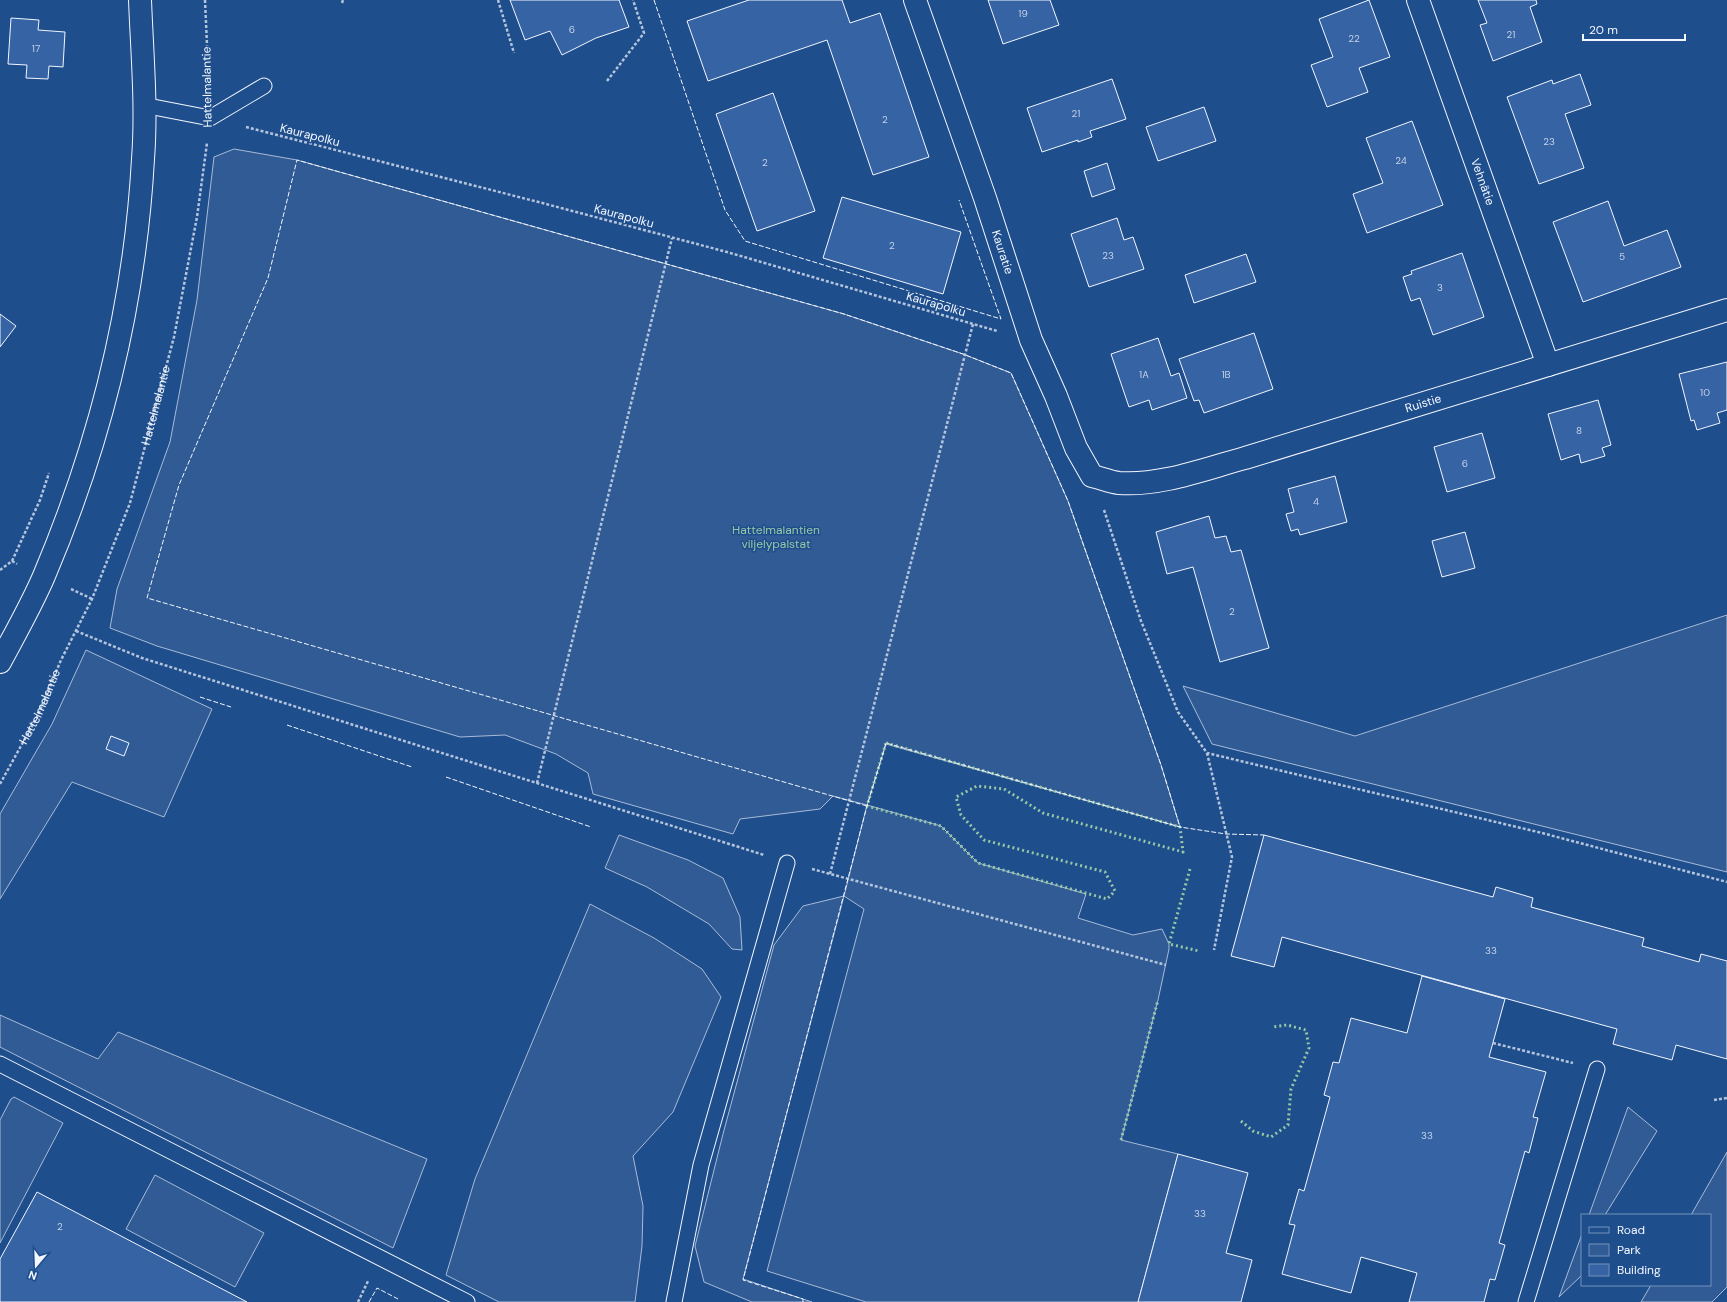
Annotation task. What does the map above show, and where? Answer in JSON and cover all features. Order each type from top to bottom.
[{"type":"street","points":[[3,649],[44,577],[86,462],[109,389],[136,243],[144,157],[140,0]]},
{"type":"street","name":"Kauratie","points":[[914,0],[985,198],[1031,340],[1056,396],[1076,448],[1092,476]]},
{"type":"street","name":"Vehnätie","points":[[1418,0],[1548,365]]},
{"type":"street","name":"Ruistie","points":[[1092,476],[1117,483],[1138,484],[1172,478],[1245,458],[1727,310]]},
{"type":"lane","points":[[143,105],[210,118],[264,86]]},
{"type":"lane","points":[[674,1302],[701,1165],[787,863]]},
{"type":"lane","points":[[0,1064],[467,1302]]},
{"type":"lane","points":[[1526,1302],[1596,1069]]},
{"type":"path","name":"Hattelmalantie","points":[[0,784],[38,715],[92,599],[130,503],[167,370],[197,217],[210,118],[205,0]]},
{"type":"path","points":[[498,0],[514,53]]},
{"type":"path","points":[[607,80],[644,33],[633,0]]},
{"type":"path","name":"Kaurapolku","points":[[210,118],[672,238],[1031,340]]},
{"type":"path","points":[[538,783],[672,238]]},
{"type":"path","points":[[830,874],[973,324]]},
{"type":"path","points":[[12,561],[40,500],[50,471]]},
{"type":"path","points":[[1092,476],[1141,621],[1172,698],[1178,712],[1207,753],[1232,857],[1214,950]]},
{"type":"path","points":[[76,631],[142,658],[787,863],[1166,965]]},
{"type":"path","points":[[1207,753],[1542,832],[1727,882]]},
{"type":"path","points":[[1493,1043],[1596,1069]]},
{"type":"path","points":[[1714,1100],[1727,1098]]},
{"type":"path","points":[[358,1302],[370,1278]]},
{"type":"green space","name":"Hattelmalantien viljelypalstat","points":[[234,149],[297,160],[844,314],[963,354],[1011,373],[1068,501],[1161,765],[1180,827],[886,744],[867,805],[833,796],[820,809],[740,819],[733,834],[593,794],[588,773],[556,754],[505,735],[460,737],[157,646],[110,628],[117,589],[170,442],[197,300],[214,157]]},
{"type":"green space","points":[[1727,615],[1727,872],[1212,744],[1183,686],[1355,736]]},
{"type":"green space","points":[[86,650],[212,709],[164,817],[72,782],[0,899],[0,814],[52,724]]},
{"type":"green space","points":[[867,805],[941,826],[978,863],[1086,894],[1078,918],[1133,935],[1162,929],[1169,944],[1169,949],[1158,1000],[1121,1140],[1178,1154],[1138,1302],[866,1302],[767,1271],[864,909],[844,896]]},
{"type":"green space","points":[[619,835],[688,860],[723,878],[740,917],[742,950],[732,949],[709,924],[647,887],[605,868]]},
{"type":"green space","points":[[844,896],[743,1279],[812,1302],[752,1302],[704,1282],[695,1246],[723,1134],[774,945],[803,906]]},
{"type":"green space","points":[[590,904],[654,938],[702,969],[721,997],[673,1112],[633,1156],[643,1206],[642,1246],[635,1302],[499,1302],[446,1275],[475,1179]]},
{"type":"green space","points":[[0,1015],[98,1059],[118,1032],[427,1159],[393,1248],[0,1047]]},
{"type":"green space","points":[[14,1097],[63,1123],[0,1243],[0,1120],[11,1099]]},
{"type":"green space","points":[[1628,1107],[1657,1131],[1606,1214],[1589,1214]]},
{"type":"green space","points":[[1727,1152],[1727,1287],[1712,1302],[1641,1302],[1650,1286],[1711,1286],[1711,1214],[1692,1214]]},
{"type":"green space","points":[[155,1175],[264,1233],[235,1287],[126,1229]]},
{"type":"green space","points":[[1581,1237],[1581,1276],[1559,1297]]},
{"type":"building","points":[[510,0],[619,0],[629,27],[596,38],[562,55],[550,31],[525,40]]},
{"type":"building","points":[[749,0],[842,0],[850,23],[880,13],[929,157],[873,175],[827,40],[708,81],[687,21]]},
{"type":"building","points":[[988,0],[1050,0],[1059,25],[1003,44]]},
{"type":"building","points":[[1369,0],[1390,57],[1359,68],[1368,92],[1327,107],[1311,65],[1333,57],[1319,19]]},
{"type":"building","points":[[1478,0],[1536,0],[1537,4],[1530,7],[1542,42],[1493,61],[1480,25],[1487,23]]},
{"type":"building","points":[[11,18],[39,20],[38,30],[65,32],[63,67],[49,66],[48,79],[26,78],[27,65],[8,64]]},
{"type":"building","points":[[1580,74],[1591,105],[1565,114],[1584,168],[1539,184],[1507,97],[1552,80],[1553,84]]},
{"type":"building","points":[[1112,79],[1126,119],[1090,131],[1092,137],[1042,152],[1027,108]]},
{"type":"building","points":[[773,93],[815,211],[757,231],[716,114]]},
{"type":"building","points":[[1204,107],[1216,141],[1158,161],[1146,127]]},
{"type":"building","points":[[1412,121],[1443,205],[1367,233],[1353,194],[1383,183],[1366,138]]},
{"type":"building","points":[[1107,163],[1115,189],[1092,197],[1084,171]]},
{"type":"building","points":[[842,197],[961,232],[943,294],[823,258]]},
{"type":"building","points":[[1608,201],[1624,246],[1667,230],[1681,267],[1583,302],[1553,222]]},
{"type":"building","points":[[1117,218],[1124,240],[1133,237],[1144,269],[1089,287],[1071,234]]},
{"type":"building","points":[[1462,253],[1484,317],[1433,335],[1420,298],[1411,301],[1403,277],[1412,274],[1411,271]]},
{"type":"building","points":[[1246,254],[1256,282],[1194,303],[1185,275]]},
{"type":"building","points":[[0,314],[16,326],[0,347]]},
{"type":"building","points":[[1254,333],[1273,389],[1204,413],[1199,400],[1194,401],[1179,359]]},
{"type":"building","points":[[1158,338],[1171,376],[1179,373],[1187,398],[1152,410],[1149,400],[1129,407],[1111,354]]},
{"type":"building","points":[[1727,362],[1727,410],[1717,413],[1720,423],[1697,430],[1694,420],[1691,421],[1679,374]]},
{"type":"building","points":[[1598,400],[1611,445],[1602,448],[1605,456],[1581,463],[1579,454],[1561,460],[1548,414]]},
{"type":"building","points":[[1482,433],[1495,478],[1447,492],[1434,447]]},
{"type":"building","points":[[1335,476],[1347,522],[1300,535],[1298,529],[1291,531],[1286,514],[1294,512],[1288,489]]},
{"type":"building","points":[[1209,516],[1215,538],[1226,536],[1231,552],[1241,550],[1269,648],[1220,662],[1193,567],[1167,574],[1156,532]]},
{"type":"building","points":[[1465,532],[1475,568],[1442,577],[1432,541]]},
{"type":"building","points":[[111,736],[129,743],[124,756],[106,749]]},
{"type":"building","points":[[1264,835],[1493,897],[1496,887],[1533,898],[1531,907],[1644,938],[1642,946],[1699,962],[1701,954],[1727,961],[1727,1059],[1676,1045],[1672,1060],[1613,1044],[1617,1029],[1282,937],[1274,967],[1231,956]]},
{"type":"building","points":[[1422,976],[1505,999],[1489,1057],[1546,1072],[1533,1117],[1538,1118],[1529,1153],[1525,1151],[1499,1243],[1505,1245],[1495,1280],[1490,1279],[1484,1302],[1409,1302],[1417,1273],[1361,1257],[1351,1293],[1282,1274],[1295,1225],[1289,1224],[1299,1189],[1304,1191],[1330,1097],[1324,1095],[1333,1062],[1339,1063],[1351,1018],[1407,1033]]},
{"type":"building","points":[[1178,1154],[1248,1173],[1226,1253],[1252,1260],[1241,1302],[1138,1302]]},
{"type":"building","points":[[37,1192],[247,1302],[0,1302],[0,1259]]},
{"type":"hedge","points":[[886,743],[1180,827],[1183,852],[1043,813],[1004,789],[977,786],[956,797],[961,815],[984,840],[1105,872],[1115,891],[1107,899],[978,863],[941,826],[867,806],[886,743]]},
{"type":"hedge","points":[[1190,869],[1169,944],[1199,951]]},
{"type":"hedge","points":[[1121,1140],[1158,1000]]},
{"type":"hedge","points":[[1241,1121],[1253,1131],[1271,1137],[1288,1125],[1291,1089],[1309,1048],[1306,1030],[1287,1025],[1272,1027]]},
{"type":"fence","points":[[654,0],[725,210],[745,241],[1001,319],[959,200]]},
{"type":"fence","points":[[867,806],[147,598],[179,485],[268,278],[297,160],[844,314],[963,354],[1011,373],[1068,501],[1161,765],[1180,827]]},
{"type":"fence","points":[[200,697],[231,707]]},
{"type":"fence","points":[[287,725],[412,767]]},
{"type":"fence","points":[[803,1302],[803,1299],[743,1280],[867,806],[886,743],[1180,827],[1226,834],[1264,835]]},
{"type":"fence","points":[[446,777],[591,827]]},
{"type":"fence","points":[[369,1302],[377,1288],[398,1299]]}]
